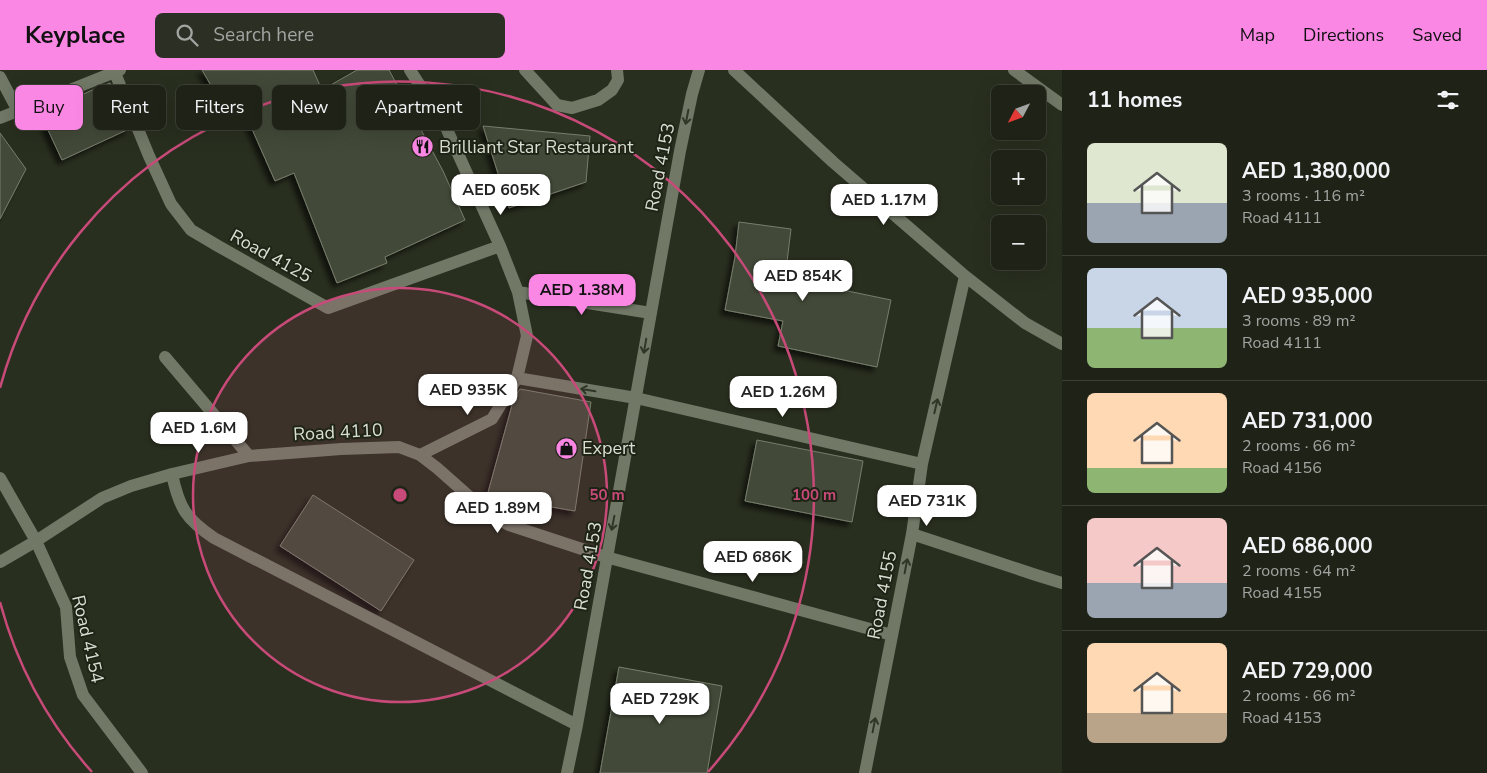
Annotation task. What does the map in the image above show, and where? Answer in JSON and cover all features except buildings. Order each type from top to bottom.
[{"type":"street","points":[[410,70],[444,123],[500,246],[518,292],[527,336],[517,378],[492,419],[420,455]]},
{"type":"street","points":[[525,70],[557,105],[572,108],[598,100],[612,90],[618,80],[617,70]]},
{"type":"street","name":"Road 4153","points":[[567,773],[682,142],[699,70]]},
{"type":"street","points":[[734,70],[833,162],[965,276],[1025,323],[1062,344]]},
{"type":"street","points":[[1014,70],[1062,106]]},
{"type":"street","points":[[83,85],[117,72]]},
{"type":"street","name":"Road 4125","points":[[117,72],[149,156],[171,204],[191,230],[328,308],[500,246]]},
{"type":"street","points":[[0,76],[15,105]]},
{"type":"street","points":[[0,118],[15,112]]},
{"type":"street","name":"Road 4155","points":[[865,773],[912,534],[922,464],[965,276]]},
{"type":"street","points":[[518,292],[651,314]]},
{"type":"street","points":[[165,357],[249,456]]},
{"type":"street","points":[[517,378],[636,398],[922,464]]},
{"type":"street","name":"Road 4110","points":[[0,562],[36,542],[102,498],[131,486],[172,474],[249,456],[377,446],[399,447],[420,455],[489,514],[509,525],[606,558],[892,635]]},
{"type":"street","points":[[172,474],[176,494],[185,512],[198,527],[214,538],[577,726]]},
{"type":"street","name":"Road 4154","points":[[0,478],[36,542],[66,607],[70,657],[83,696],[142,773]]},
{"type":"street","points":[[912,534],[1062,583]]},
{"type":"place","name":"Brilliant Star Restaurant","points":[[423,147]]},
{"type":"place","name":"Expert","points":[[566,448]]}]
